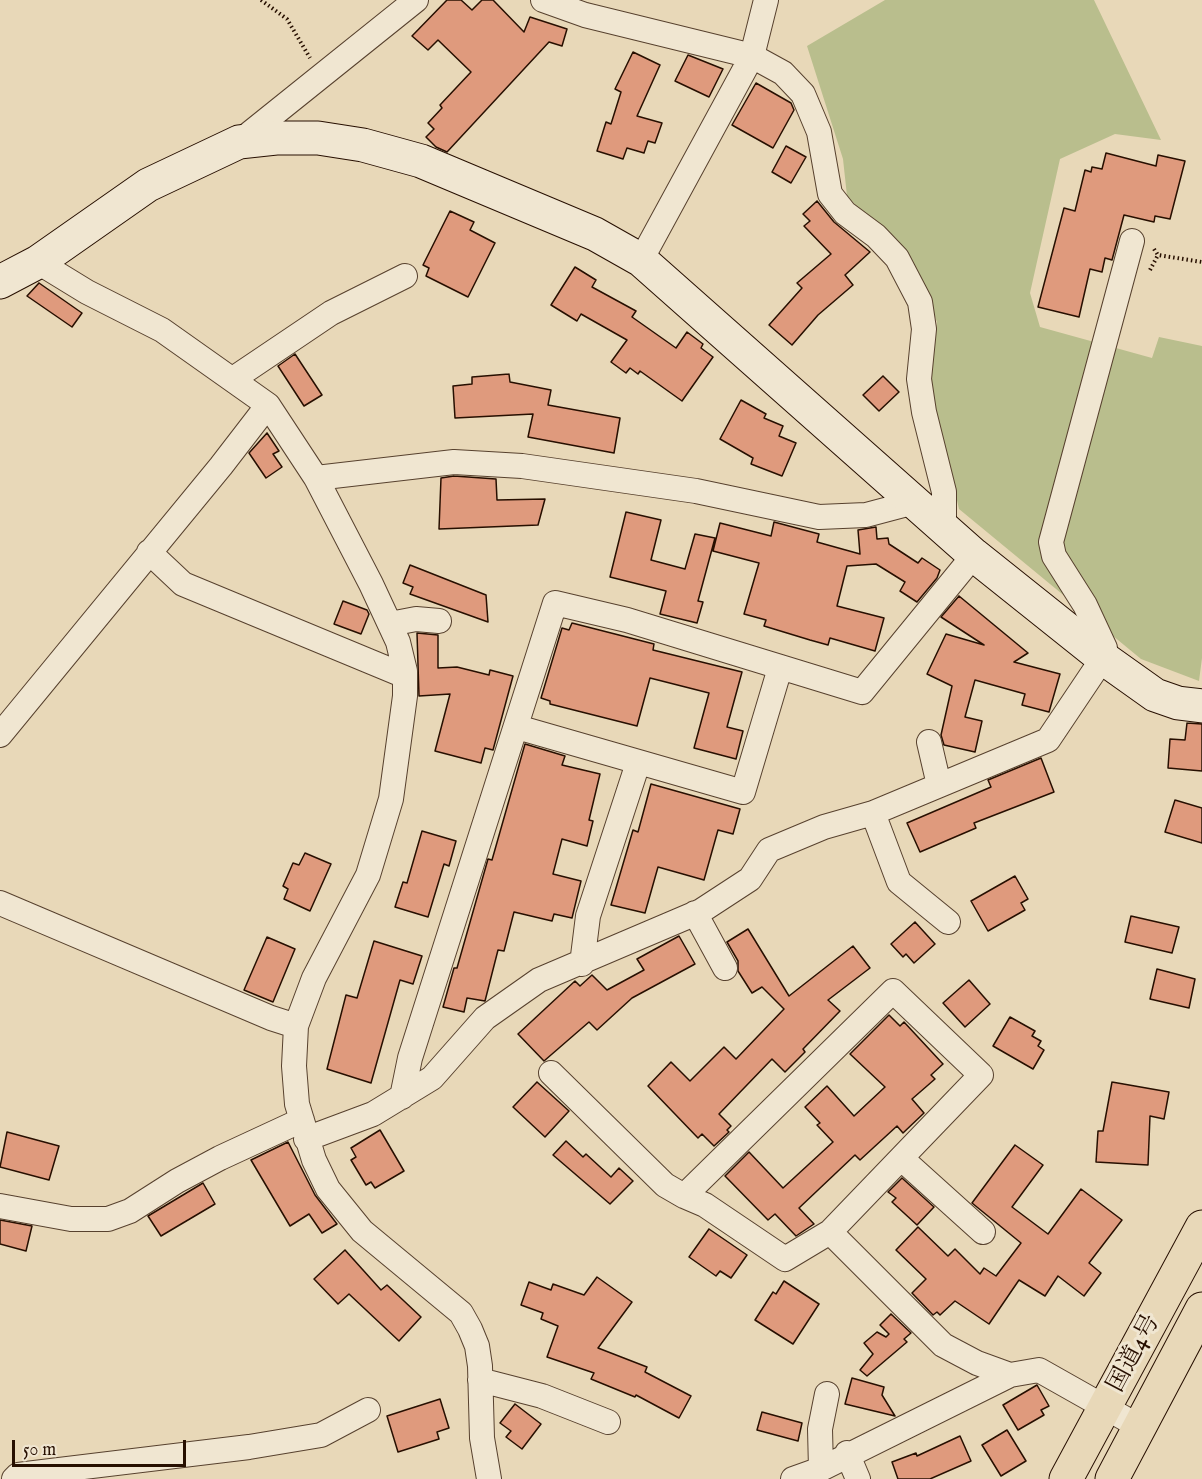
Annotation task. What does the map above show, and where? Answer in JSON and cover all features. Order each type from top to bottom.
[{"type":"highway","name":"国道4号","points":[[1066,1479],[1106,1410],[1202,1227]]},
{"type":"highway","name":"国道4号","points":[[1112,1479],[1202,1309]]},
{"type":"street","points":[[2,279],[38,262],[148,185],[239,142],[416,0]]},
{"type":"street","points":[[543,0],[585,15],[752,56],[783,73],[803,94],[819,132],[830,194],[845,213],[876,236],[897,258],[920,302],[924,329],[919,380],[924,412],[944,492],[944,528]]},
{"type":"street","points":[[641,260],[752,56],[766,0]]},
{"type":"street","points":[[239,142],[276,138],[318,138],[363,145],[421,161],[574,225],[641,260],[974,555],[1103,658],[1155,695],[1178,703],[1202,706]]},
{"type":"street","points":[[0,1206],[71,1219],[108,1220],[130,1211],[177,1181],[220,1158],[304,1130],[372,1114],[432,1078],[485,1018],[539,980],[582,964],[694,914],[750,879],[769,850],[824,827],[873,813],[1048,740],[1103,658],[1105,648],[1085,605],[1054,556],[1051,542],[1132,241]]},
{"type":"street","points":[[38,262],[87,292],[162,330],[268,405],[316,478],[398,642],[405,676],[395,776],[382,831],[368,874],[314,978],[296,1026],[294,1066],[304,1130],[328,1189],[362,1231],[460,1313],[477,1346],[482,1438],[489,1479]]},
{"type":"street","points":[[233,379],[331,313],[405,276]]},
{"type":"street","points":[[0,735],[268,405]]},
{"type":"street","points":[[316,478],[454,462],[522,466],[696,491],[819,517],[866,515],[915,502]]},
{"type":"street","points":[[149,552],[183,584],[405,676]]},
{"type":"street","points":[[402,1097],[410,1058],[555,603],[627,620],[862,692],[974,555]]},
{"type":"street","points":[[390,624],[416,619],[439,621]]},
{"type":"street","points":[[517,727],[742,792],[780,668]]},
{"type":"street","points":[[929,742],[939,785]]},
{"type":"street","points":[[582,964],[588,916],[638,763]]},
{"type":"street","points":[[873,813],[899,882],[948,922]]},
{"type":"street","points":[[0,903],[271,1018],[296,1026]]},
{"type":"street","points":[[694,914],[725,968]]},
{"type":"street","points":[[551,1073],[665,1185],[684,1196],[705,1205],[784,1259],[830,1232],[981,1075],[893,991],[684,1196]]},
{"type":"street","points":[[902,1159],[983,1232]]},
{"type":"street","points":[[830,1232],[943,1345],[977,1364],[1010,1375]]},
{"type":"street","points":[[793,1479],[1010,1375],[1040,1370],[1106,1410],[1140,1427]]},
{"type":"street","points":[[480,1380],[542,1395],[608,1422]]},
{"type":"street","points":[[820,1468],[820,1430],[827,1394]]},
{"type":"street","points":[[14,1479],[18,1475],[249,1447],[321,1435],[368,1410]]},
{"type":"street","points":[[847,1453],[858,1479]]},
{"type":"path","points":[[261,0],[287,19],[321,76]]},
{"type":"path","points":[[1132,241],[1151,244],[1158,255],[1202,262]]},
{"type":"green space","points":[[885,0],[1094,0],[1161,140],[1115,134],[1060,159],[1030,293],[1040,327],[1152,358],[1159,337],[1202,346],[1202,658],[1199,681],[1141,659],[959,509],[930,383],[937,322],[917,270],[847,196],[843,159],[807,46]]},
{"type":"building","points":[[447,0],[461,0],[472,10],[482,0],[493,0],[524,32],[530,17],[567,29],[562,46],[549,42],[447,152],[436,147],[426,137],[434,129],[428,123],[442,108],[440,105],[471,72],[438,40],[428,50],[412,36]]},
{"type":"building","points":[[633,52],[660,65],[637,116],[662,123],[655,143],[648,141],[644,153],[627,148],[623,159],[597,151],[606,122],[611,124],[621,92],[615,89]]},
{"type":"building","points":[[688,55],[723,69],[709,97],[675,81]]},
{"type":"building","points":[[756,83],[791,103],[794,110],[773,148],[732,125]]},
{"type":"building","points":[[786,146],[806,157],[791,183],[772,172]]},
{"type":"building","points":[[1106,153],[1156,166],[1158,155],[1185,161],[1170,219],[1155,216],[1154,222],[1124,215],[1112,260],[1105,258],[1102,272],[1090,269],[1079,317],[1038,307],[1064,208],[1075,211],[1085,170],[1091,172],[1092,167],[1102,169]]},
{"type":"building","points":[[817,201],[834,222],[870,252],[845,275],[853,285],[818,315],[792,345],[769,325],[802,288],[797,283],[831,254],[804,226],[810,221],[803,214]]},
{"type":"building","points":[[450,211],[474,222],[470,230],[495,243],[468,297],[426,276],[429,268],[423,265]]},
{"type":"building","points":[[575,267],[596,280],[592,287],[636,311],[632,317],[676,348],[687,332],[703,344],[701,348],[713,357],[682,401],[640,371],[638,374],[630,368],[626,373],[611,362],[627,340],[581,314],[577,321],[551,305]]},
{"type":"building","points":[[39,283],[82,313],[72,327],[27,296]]},
{"type":"building","points":[[295,354],[322,395],[304,406],[278,366]]},
{"type":"building","points":[[509,374],[510,382],[551,390],[548,405],[620,418],[614,453],[528,437],[533,414],[455,418],[453,386],[472,384],[472,377]]},
{"type":"building","points":[[883,376],[899,392],[879,411],[863,395]]},
{"type":"building","points":[[741,400],[766,414],[764,418],[783,426],[779,436],[796,443],[782,476],[751,464],[753,458],[720,439]]},
{"type":"building","points":[[267,433],[279,451],[273,454],[282,467],[266,478],[249,453]]},
{"type":"building","points":[[454,476],[496,479],[497,500],[545,499],[538,525],[439,529],[441,478]]},
{"type":"building","points":[[626,512],[661,520],[651,560],[685,569],[695,534],[715,538],[698,601],[703,602],[697,623],[660,614],[666,591],[610,577]]},
{"type":"building","points":[[774,522],[819,534],[817,542],[860,554],[858,530],[876,527],[877,539],[888,538],[889,544],[918,563],[922,558],[940,570],[937,578],[917,602],[900,591],[905,582],[876,564],[847,566],[837,606],[884,618],[875,651],[830,638],[828,645],[810,640],[764,626],[766,620],[744,614],[759,563],[713,551],[720,523],[771,536]]},
{"type":"building","points":[[410,565],[486,595],[488,622],[410,594],[413,587],[403,583]]},
{"type":"building","points":[[959,596],[1028,653],[1014,662],[1060,674],[1049,712],[1022,705],[1025,694],[975,680],[965,717],[982,721],[975,752],[944,745],[941,735],[952,686],[927,674],[946,634],[984,645],[941,617]]},
{"type":"building","points":[[343,601],[367,610],[369,614],[361,634],[334,624]]},
{"type":"building","points":[[572,623],[654,644],[653,650],[742,672],[727,727],[743,731],[736,759],[694,748],[709,693],[650,678],[637,726],[550,704],[550,701],[541,698],[562,628],[569,630]]},
{"type":"building","points":[[417,633],[438,635],[438,668],[457,667],[489,675],[490,670],[513,676],[493,750],[485,748],[481,763],[435,751],[450,694],[419,696]]},
{"type":"building","points":[[1187,723],[1202,724],[1202,771],[1168,768],[1170,739],[1185,740]]},
{"type":"building","points":[[525,744],[565,756],[562,765],[600,774],[589,820],[593,821],[587,846],[562,839],[553,874],[581,881],[572,918],[554,914],[552,921],[514,912],[504,951],[498,950],[485,1001],[467,998],[464,1012],[443,1007],[454,968],[457,968],[488,859],[492,860]]},
{"type":"building","points":[[1041,758],[1054,792],[974,823],[976,828],[920,852],[907,823],[991,787],[988,780]]},
{"type":"building","points":[[651,784],[740,809],[733,834],[718,830],[704,880],[658,867],[645,913],[611,905],[633,830],[638,832]]},
{"type":"building","points":[[1175,800],[1202,808],[1202,843],[1165,832]]},
{"type":"building","points":[[422,831],[456,841],[449,866],[444,864],[428,917],[395,907],[403,882],[407,883]]},
{"type":"building","points":[[305,853],[331,864],[310,911],[284,899],[288,889],[283,886],[293,863],[299,865]]},
{"type":"building","points":[[1015,876],[1028,899],[1021,903],[1025,910],[988,931],[971,901]]},
{"type":"building","points":[[1131,916],[1179,927],[1172,953],[1125,942]]},
{"type":"building","points":[[915,922],[935,944],[914,963],[906,954],[903,957],[891,944]]},
{"type":"building","points":[[748,929],[789,996],[853,946],[870,968],[828,1000],[840,1011],[803,1049],[805,1052],[785,1072],[772,1059],[719,1114],[731,1126],[727,1130],[729,1132],[714,1146],[702,1134],[698,1138],[648,1086],[671,1062],[690,1081],[724,1047],[736,1059],[784,1009],[762,987],[752,993],[738,971],[738,961],[727,942]]},
{"type":"building","points":[[679,936],[695,964],[632,998],[597,1030],[589,1022],[544,1061],[518,1034],[575,981],[580,986],[592,975],[607,990],[644,970],[637,959]]},
{"type":"building","points":[[267,937],[295,949],[273,1002],[244,990]]},
{"type":"building","points":[[374,941],[422,956],[413,984],[400,980],[371,1083],[327,1069],[346,995],[357,998]]},
{"type":"building","points":[[1157,969],[1195,979],[1189,1008],[1150,999]]},
{"type":"building","points":[[969,980],[990,1004],[965,1027],[943,1003]]},
{"type":"building","points":[[889,1015],[900,1026],[904,1022],[943,1064],[931,1075],[935,1079],[912,1099],[924,1113],[903,1133],[897,1126],[860,1160],[855,1155],[799,1208],[814,1224],[796,1236],[775,1214],[768,1220],[725,1176],[749,1152],[783,1188],[833,1142],[817,1125],[820,1123],[805,1107],[827,1086],[854,1116],[885,1087],[850,1054]]},
{"type":"building","points":[[1010,1017],[1035,1031],[1032,1036],[1041,1041],[1038,1046],[1044,1050],[1033,1069],[993,1046]]},
{"type":"building","points":[[537,1082],[569,1111],[545,1137],[513,1107]]},
{"type":"building","points":[[1112,1082],[1169,1092],[1164,1119],[1150,1116],[1148,1165],[1096,1162],[1098,1131],[1103,1131]]},
{"type":"building","points":[[380,1130],[404,1171],[375,1188],[371,1182],[366,1185],[351,1160],[356,1157],[351,1148]]},
{"type":"building","points":[[7,1132],[59,1146],[49,1180],[0,1167]]},
{"type":"building","points":[[566,1141],[583,1157],[586,1154],[611,1177],[619,1168],[633,1181],[610,1204],[553,1155]]},
{"type":"building","points":[[288,1142],[315,1195],[337,1224],[322,1233],[309,1214],[290,1226],[251,1160]]},
{"type":"building","points":[[1015,1145],[1043,1165],[1012,1207],[1048,1234],[1081,1189],[1122,1220],[1089,1263],[1101,1273],[1084,1296],[1058,1276],[1045,1296],[1019,1280],[989,1324],[955,1301],[940,1315],[937,1312],[933,1315],[912,1293],[926,1279],[896,1250],[918,1227],[948,1256],[955,1249],[980,1274],[984,1268],[996,1276],[1021,1243],[972,1203]]},
{"type":"building","points":[[902,1178],[934,1207],[917,1225],[892,1202],[896,1198],[888,1192]]},
{"type":"building","points":[[203,1183],[215,1204],[161,1236],[148,1216]]},
{"type":"building","points":[[0,1220],[32,1226],[26,1251],[0,1244]]},
{"type":"building","points":[[709,1229],[747,1255],[731,1278],[720,1271],[716,1276],[689,1257]]},
{"type":"building","points":[[345,1250],[381,1290],[387,1285],[421,1317],[399,1341],[349,1294],[338,1304],[314,1279]]},
{"type":"building","points":[[597,1277],[632,1302],[598,1348],[647,1367],[645,1372],[691,1396],[679,1418],[636,1395],[635,1397],[591,1379],[594,1373],[547,1357],[558,1326],[541,1319],[543,1313],[521,1305],[529,1282],[551,1290],[553,1284],[584,1295]]},
{"type":"building","points":[[784,1281],[819,1304],[793,1344],[755,1320],[773,1292],[776,1294]]},
{"type":"building","points":[[891,1314],[911,1333],[904,1339],[907,1342],[867,1376],[860,1370],[873,1354],[864,1343],[877,1332],[886,1337],[889,1334],[880,1325]]},
{"type":"building","points":[[852,1378],[884,1387],[882,1395],[895,1416],[845,1404]]},
{"type":"building","points":[[1037,1385],[1049,1406],[1041,1410],[1044,1415],[1018,1430],[1003,1405]]},
{"type":"building","points":[[440,1399],[449,1428],[437,1432],[439,1439],[398,1452],[387,1416]]},
{"type":"building","points":[[515,1404],[541,1424],[522,1449],[506,1437],[511,1431],[500,1423]]},
{"type":"building","points":[[762,1412],[802,1423],[798,1441],[757,1430]]},
{"type":"building","points":[[1007,1430],[1026,1461],[1001,1476],[982,1445]]},
{"type":"building","points":[[960,1436],[971,1461],[930,1479],[898,1479],[892,1462],[916,1453],[917,1456]]}]
